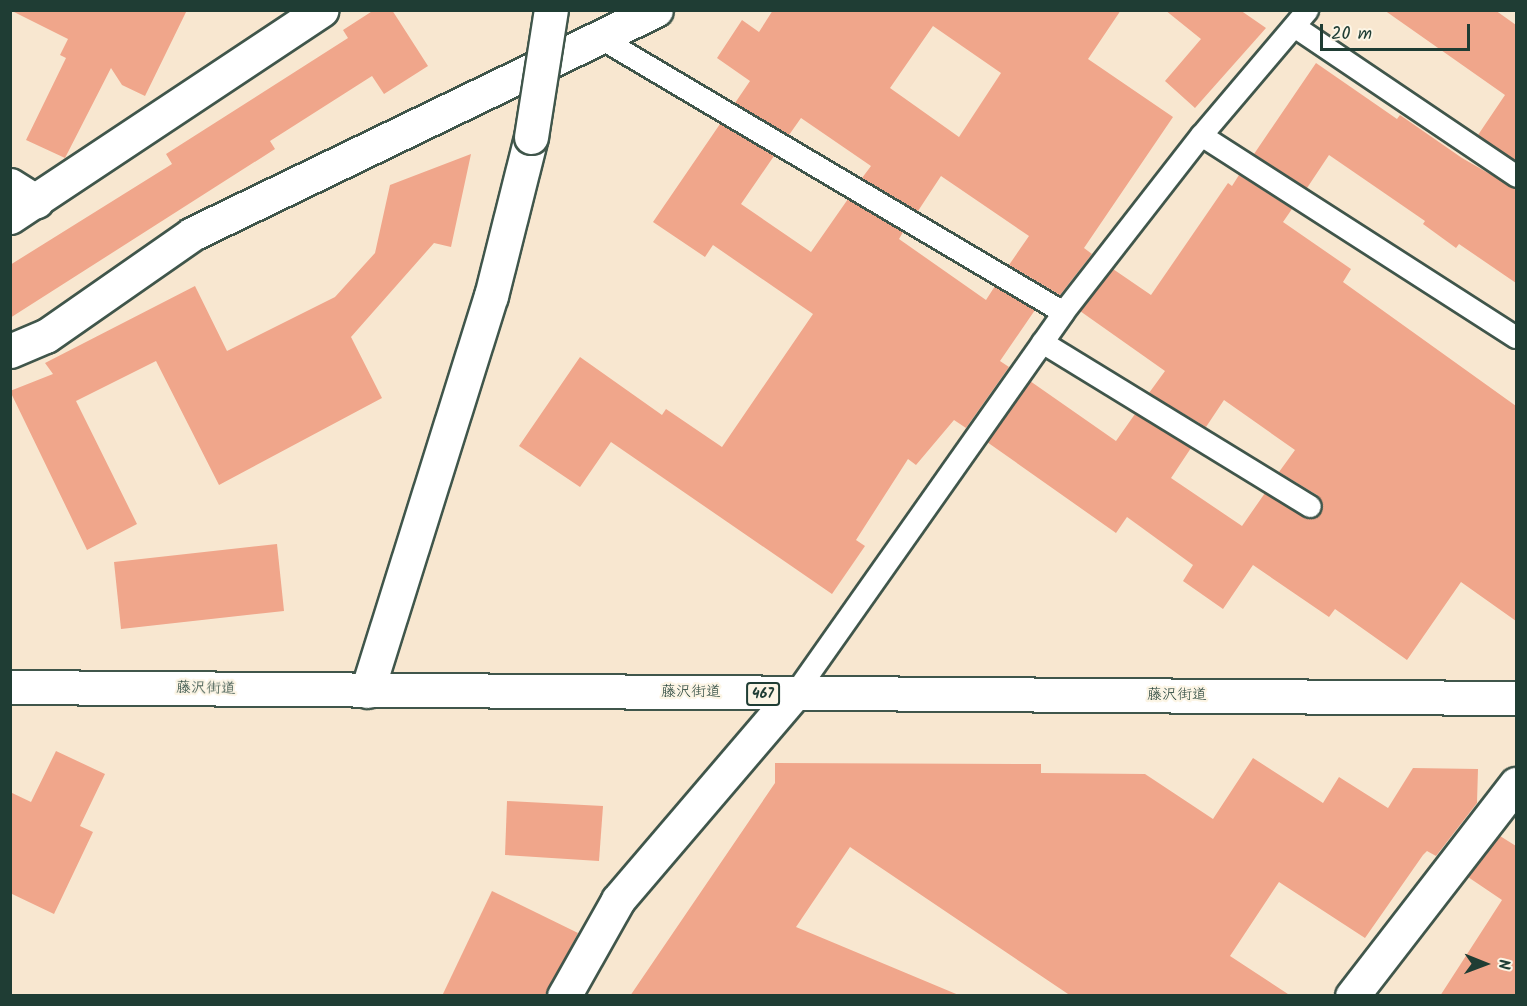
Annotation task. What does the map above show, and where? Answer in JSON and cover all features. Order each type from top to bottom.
[{"type":"main road","points":[[19,201],[321,10]]},
{"type":"main road","points":[[368,691],[491,296],[531,137],[551,10]]},
{"type":"main road","points":[[10,351],[46,336],[192,234],[656,10]]},
{"type":"main road","name":"藤沢街道","points":[[10,687],[1516,698]]},
{"type":"main road","points":[[564,996],[618,900],[794,694]]},
{"type":"main road","points":[[1352,996],[1516,784]]},
{"type":"lane","points":[[794,694],[1063,312],[1201,135],[1307,10]]},
{"type":"lane","points":[[1293,27],[1516,176]]},
{"type":"lane","points":[[599,37],[1063,312]]},
{"type":"lane","points":[[1201,135],[1516,337]]},
{"type":"lane","points":[[1042,342],[1310,506]]},
{"type":"building","points":[[10,10],[187,10],[145,96],[122,85],[111,68],[65,158],[26,140],[66,58],[60,55],[68,39]]},
{"type":"building","points":[[374,10],[392,10],[428,66],[384,94],[372,76],[270,141],[275,149],[10,318],[10,265],[172,164],[166,154],[348,38],[343,30]]},
{"type":"building","points":[[773,10],[1121,10],[1088,59],[1173,117],[1084,248],[1092,254],[1060,295],[1009,265],[1029,236],[941,176],[918,211],[862,178],[871,166],[801,118],[789,135],[735,103],[750,81],[717,58],[742,20],[759,32]],"holes":[[[933,26],[1001,73],[959,137],[890,88]]]},
{"type":"building","points":[[1165,10],[1240,10],[1266,28],[1195,108],[1165,81],[1201,39]]},
{"type":"building","points":[[1384,10],[1495,10],[1516,25],[1516,161],[1478,135],[1505,95]]},
{"type":"building","points":[[1316,63],[1397,119],[1400,115],[1462,158],[1516,189],[1516,283],[1459,244],[1456,248],[1423,224],[1425,221],[1329,155],[1307,188],[1254,154]]},
{"type":"building","points":[[720,124],[774,156],[741,204],[811,252],[848,199],[903,232],[899,239],[986,300],[995,286],[1035,310],[1000,361],[1009,367],[966,428],[954,420],[916,465],[908,459],[856,540],[865,546],[832,594],[611,442],[580,487],[519,446],[580,357],[662,415],[666,409],[722,447],[813,314],[713,245],[705,257],[653,222]]},
{"type":"building","points":[[471,154],[451,247],[434,243],[351,337],[382,398],[219,485],[156,361],[76,401],[137,524],[87,550],[10,391],[53,374],[45,363],[195,286],[227,351],[335,297],[375,253],[390,185]]},
{"type":"building","points":[[1239,175],[1292,209],[1283,222],[1351,269],[1343,282],[1516,406],[1516,621],[1461,582],[1407,660],[1335,609],[1329,617],[1253,565],[1223,609],[1183,581],[1193,565],[1127,517],[1116,533],[987,442],[1030,381],[1116,441],[1135,414],[1191,448],[1171,478],[1242,526],[1265,493],[1304,517],[1310,519],[1321,513],[1323,506],[1317,495],[1279,472],[1295,450],[1224,400],[1206,427],[1149,393],[1165,371],[1080,311],[1113,269],[1151,295],[1228,183],[1232,186]]},
{"type":"building","points":[[277,544],[284,611],[121,629],[114,562]]},
{"type":"building","points":[[56,751],[105,774],[80,826],[93,832],[54,914],[10,893],[10,792],[31,802]]},
{"type":"building","points":[[1253,758],[1323,803],[1339,777],[1388,808],[1413,768],[1478,769],[1477,803],[1436,856],[1427,851],[1423,855],[1365,938],[1279,882],[1230,956],[1291,996],[1071,996],[850,847],[796,927],[961,996],[630,996],[775,783],[775,763],[1041,764],[1041,773],[1145,774],[1213,819]]},
{"type":"building","points":[[507,801],[603,806],[599,861],[505,855]]},
{"type":"building","points":[[1500,836],[1516,846],[1516,996],[1440,996],[1502,900],[1468,877]]},
{"type":"building","points":[[492,891],[578,933],[545,996],[442,996]]}]
